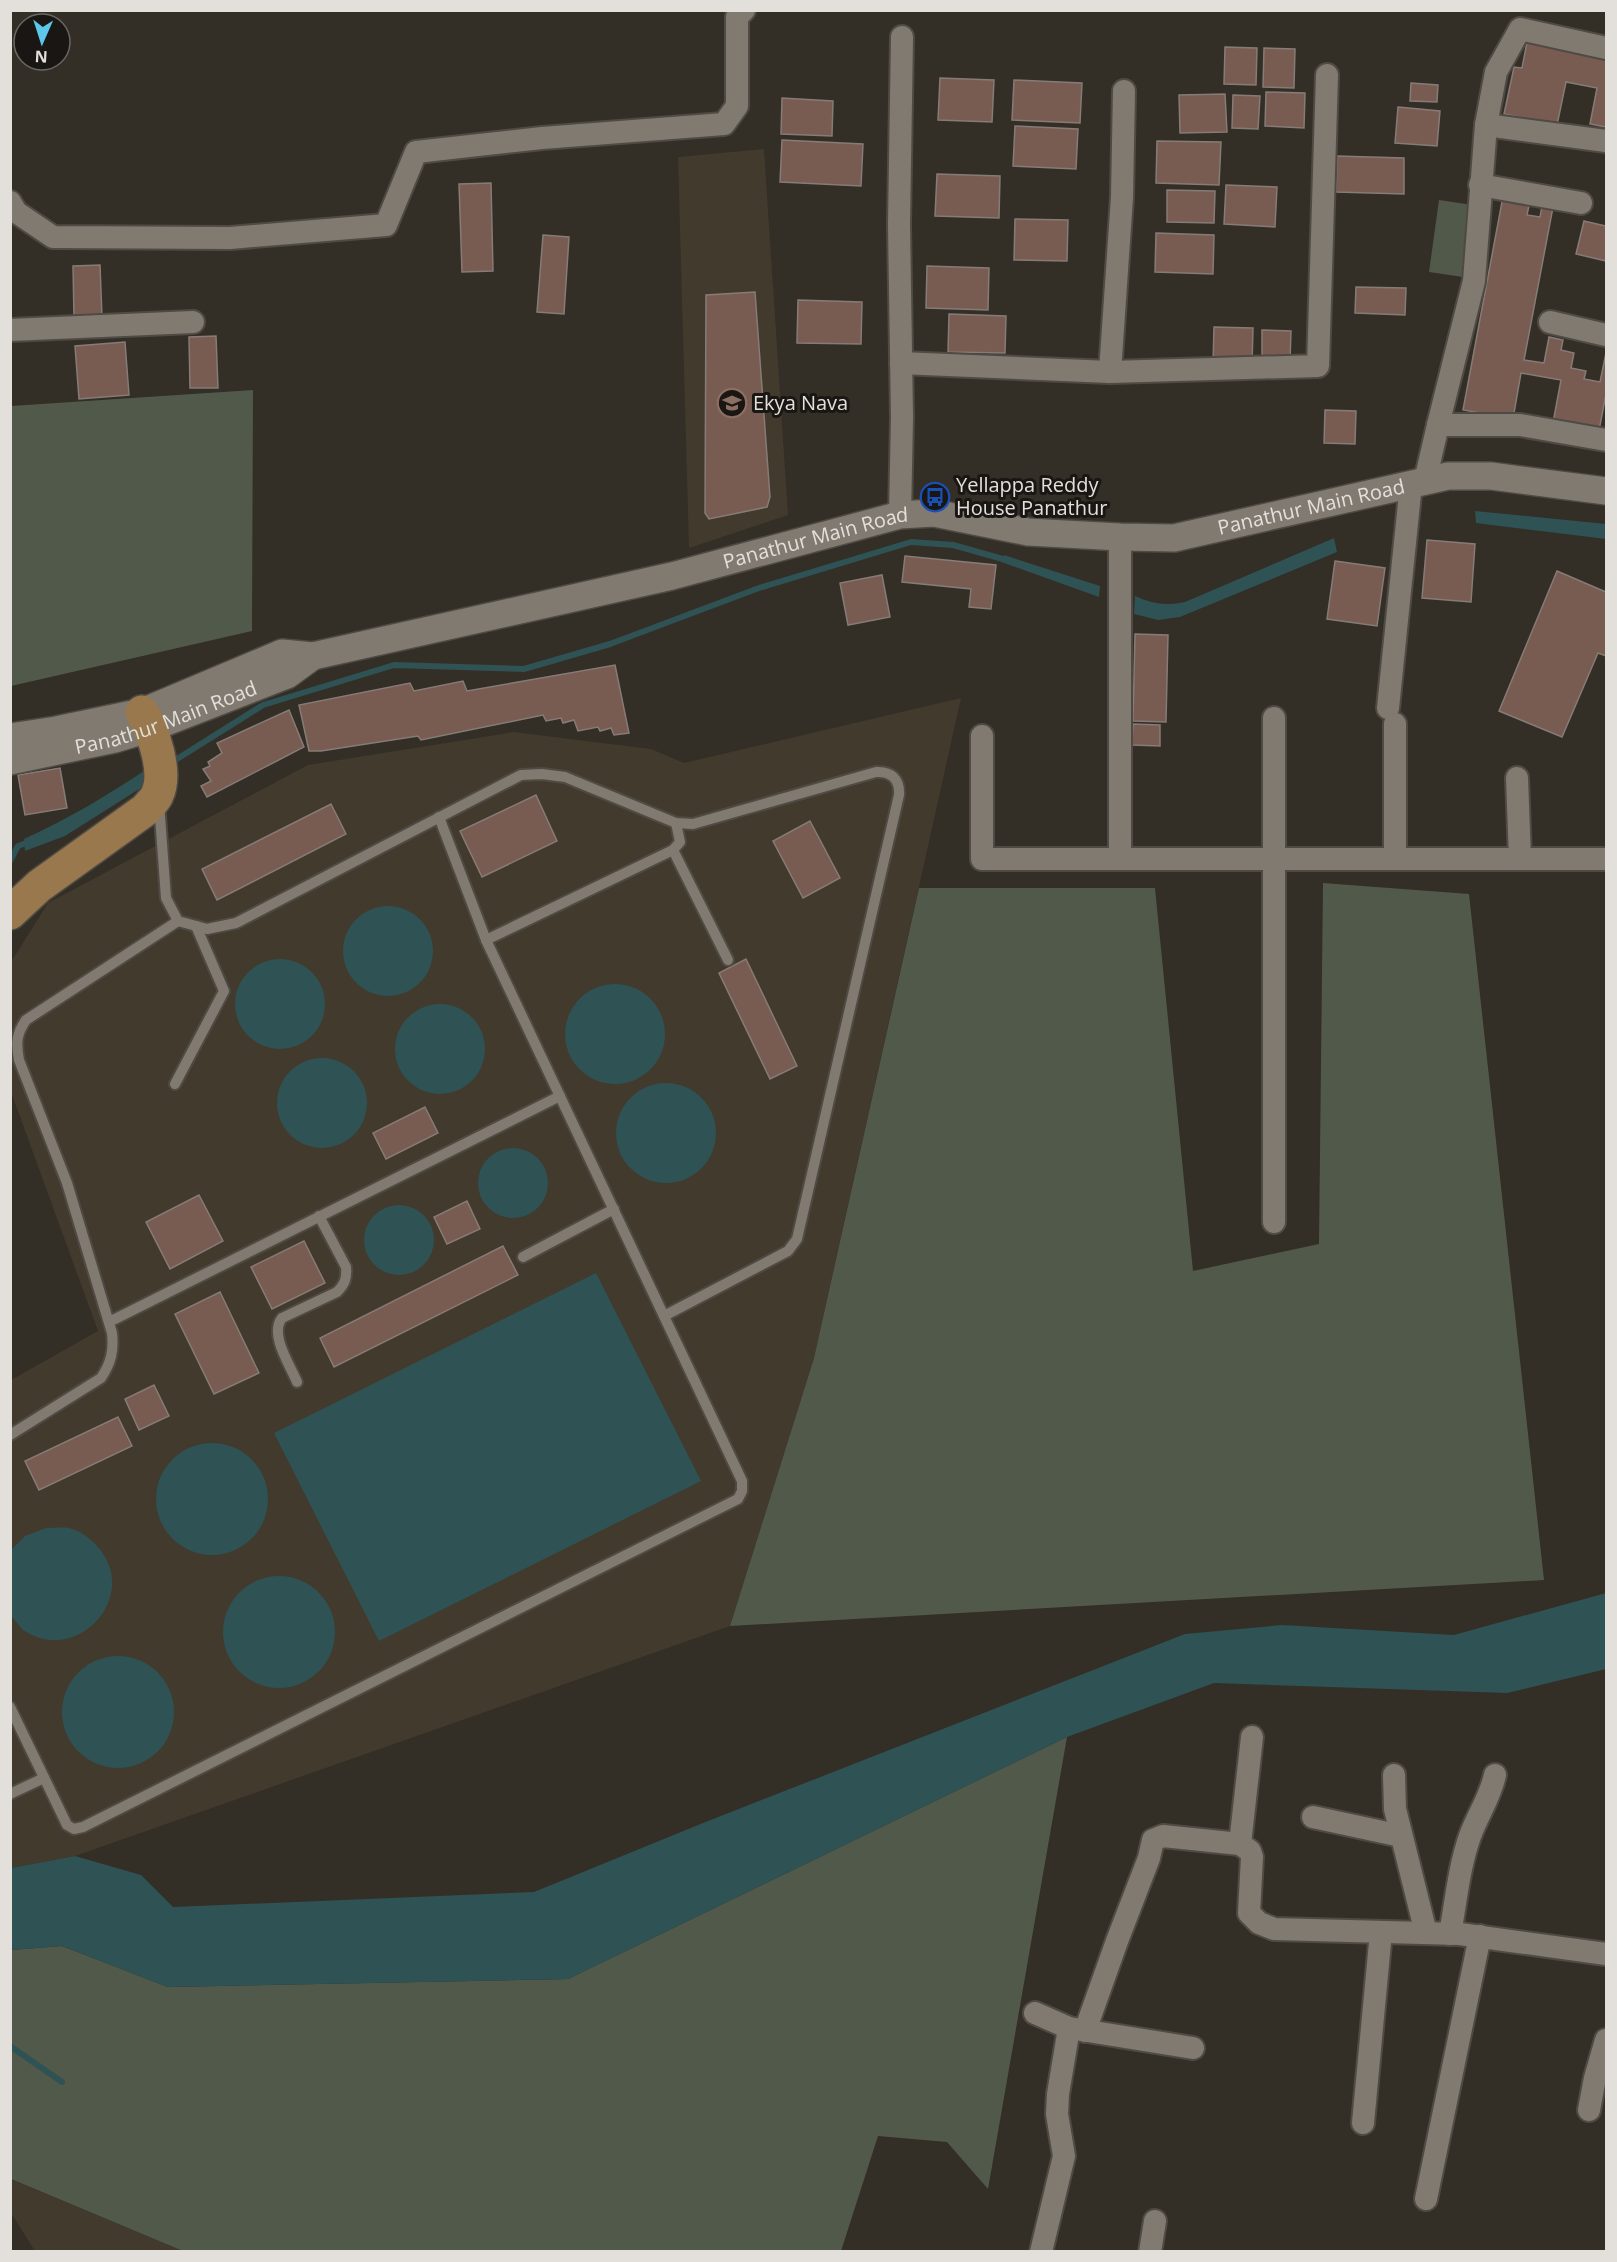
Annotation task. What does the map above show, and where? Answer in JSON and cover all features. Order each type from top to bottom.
[{"type":"main road","points":[[10,913],[39,886],[145,810],[154,752]]},
{"type":"street","points":[[10,202],[16,212],[53,237],[230,238],[386,225],[416,152],[542,138],[724,124],[737,106],[737,17],[744,10]]},
{"type":"street","points":[[1395,859],[1392,716],[1418,483],[1438,424],[1474,281],[1486,125],[1496,72],[1520,28],[1606,48]]},
{"type":"street","points":[[900,515],[899,224],[902,37]]},
{"type":"street","points":[[901,363],[1110,372],[1318,366],[1327,75]]},
{"type":"street","points":[[1110,372],[1122,197],[1124,91]]},
{"type":"street","points":[[1486,125],[1606,141]]},
{"type":"street","points":[[1480,185],[1581,203]]},
{"type":"street","points":[[10,330],[193,322]]},
{"type":"street","points":[[1550,322],[1606,335]]},
{"type":"street","points":[[1438,424],[1520,425],[1606,440]]},
{"type":"street","name":"Panathur Main Road","points":[[10,737],[56,730],[154,752],[287,675],[313,656],[672,576],[900,515],[934,513],[1028,532],[1174,538],[1448,476],[1491,476],[1606,491]]},
{"type":"street","points":[[1120,537],[1120,859]]},
{"type":"street","points":[[1274,718],[1274,1222]]},
{"type":"street","points":[[982,736],[982,859],[1606,859]]},
{"type":"street","name":"Panathur Main Road","points":[[10,761],[115,739],[154,752]]},
{"type":"street","points":[[1517,778],[1520,859]]},
{"type":"street","points":[[1240,1844],[1252,1737]]},
{"type":"street","points":[[1394,1775],[1395,1809],[1426,1933]]},
{"type":"street","points":[[1450,1934],[1462,1864],[1471,1834],[1491,1793],[1495,1775]]},
{"type":"street","points":[[1313,1817],[1401,1836]]},
{"type":"street","points":[[1041,2252],[1064,2156],[1057,2114],[1058,2094],[1077,2030],[1116,1941],[1149,1858],[1153,1840],[1163,1836],[1240,1844],[1250,1851],[1252,1857],[1250,1913],[1259,1923],[1274,1929],[1480,1936],[1606,1954]]},
{"type":"street","points":[[1363,2123],[1381,1932]]},
{"type":"street","points":[[1426,2199],[1480,1936]]},
{"type":"street","points":[[1035,2013],[1077,2030],[1193,2048]]},
{"type":"street","points":[[1589,2110],[1606,2040]]},
{"type":"street","points":[[1150,2252],[1155,2221]]},
{"type":"lane","points":[[154,752],[166,898],[178,921],[207,929],[236,923],[521,776],[542,774],[565,777],[676,823],[693,824],[876,772],[890,773],[895,777],[899,789],[797,1239],[788,1251],[664,1316]]},
{"type":"lane","points":[[10,1707],[67,1825],[74,1829],[83,1827],[738,1498],[742,1491],[742,1481],[486,940],[439,817]]},
{"type":"lane","points":[[486,940],[673,850],[680,842],[676,823]]},
{"type":"lane","points":[[673,850],[728,960]]},
{"type":"lane","points":[[10,1435],[101,1378],[113,1353],[112,1333],[67,1183],[19,1060],[16,1045],[18,1031],[26,1020],[178,921]]},
{"type":"lane","points":[[175,1084],[224,991],[196,926]]},
{"type":"lane","points":[[109,1322],[560,1096]]},
{"type":"lane","points":[[523,1257],[614,1209]]},
{"type":"lane","points":[[297,1382],[277,1336],[277,1325],[282,1318],[337,1292],[342,1287],[346,1274],[346,1267],[319,1216]]},
{"type":"lane","points":[[10,1794],[44,1778]]},
{"type":"shaded area","name":"Ekya Nava","points":[[764,149],[788,515],[689,548],[678,157]]},
{"type":"shaded area","points":[[961,698],[814,1358],[730,1626],[75,1856],[11,1868],[11,1380],[98,1331],[11,1092],[11,962],[48,903],[308,765],[514,732],[651,749],[684,763]]},
{"type":"shaded area","points":[[10,2179],[183,2251],[35,2251],[11,2213]]},
{"type":"green space","points":[[1439,200],[1473,205],[1463,277],[1429,272]]},
{"type":"green space","points":[[253,390],[252,631],[11,686],[11,406]]},
{"type":"green space","points":[[1323,883],[1469,894],[1544,1580],[730,1626],[814,1358],[919,888],[1155,888],[1193,1271],[1319,1244]]},
{"type":"green space","points":[[1067,1737],[988,2189],[947,2142],[878,2136],[841,2251],[183,2251],[11,2179],[11,1950],[62,1946],[168,1987],[568,1979]]},
{"type":"water","points":[[1475,511],[1606,524],[1606,539],[1476,523]]},
{"type":"water","points":[[1334,538],[1337,552],[1180,617],[1158,620],[1134,614],[1135,596],[1160,604],[1185,602]]},
{"type":"water","points":[[1004,555],[1100,586],[1099,597],[1001,562]]},
{"type":"water","points":[[150,767],[152,781],[65,836],[25,851],[24,839],[88,806]]},
{"type":"water","points":[[388,906],[405,909],[420,919],[430,934],[433,951],[430,968],[420,983],[405,993],[388,996],[371,993],[356,983],[346,968],[343,951],[346,934],[356,919],[371,909]]},
{"type":"water","points":[[280,959],[297,962],[312,972],[322,987],[325,1004],[322,1021],[312,1036],[297,1046],[280,1049],[263,1046],[248,1036],[238,1021],[235,1004],[238,987],[248,972],[263,962]]},
{"type":"water","points":[[615,984],[634,988],[651,998],[661,1015],[665,1034],[661,1053],[651,1070],[634,1080],[615,1084],[596,1080],[579,1070],[569,1053],[565,1034],[569,1015],[579,998],[596,988]]},
{"type":"water","points":[[440,1004],[457,1007],[472,1017],[482,1032],[485,1049],[482,1066],[472,1081],[457,1091],[440,1094],[423,1091],[408,1081],[398,1066],[395,1049],[398,1032],[408,1017],[423,1007]]},
{"type":"water","points":[[322,1058],[339,1061],[354,1071],[364,1086],[367,1103],[364,1120],[354,1135],[339,1145],[322,1148],[305,1145],[290,1135],[280,1120],[277,1103],[280,1086],[290,1071],[305,1061]]},
{"type":"water","points":[[666,1083],[685,1087],[702,1097],[712,1114],[716,1133],[712,1152],[702,1169],[685,1179],[666,1183],[647,1179],[630,1169],[620,1152],[616,1133],[620,1114],[630,1097],[647,1087]]},
{"type":"water","points":[[513,1148],[532,1154],[542,1164],[548,1183],[542,1202],[532,1212],[513,1218],[494,1212],[484,1202],[478,1183],[484,1164],[494,1154]]},
{"type":"water","points":[[399,1205],[418,1211],[428,1221],[434,1240],[428,1259],[418,1269],[399,1275],[380,1269],[370,1259],[364,1240],[370,1221],[380,1211]]},
{"type":"water","points":[[596,1273],[701,1481],[379,1641],[274,1433]]},
{"type":"water","points":[[212,1443],[233,1447],[252,1459],[264,1478],[268,1499],[264,1520],[252,1539],[233,1551],[212,1555],[191,1551],[172,1539],[160,1520],[156,1499],[160,1478],[172,1459],[191,1447]]},
{"type":"water","points":[[46,1528],[69,1528],[81,1533],[96,1545],[109,1564],[112,1584],[108,1603],[98,1620],[83,1632],[64,1639],[44,1639],[23,1630],[11,1616],[11,1550],[25,1536]]},
{"type":"water","points":[[279,1576],[300,1580],[319,1592],[331,1611],[335,1632],[331,1653],[319,1672],[300,1684],[279,1688],[258,1684],[239,1672],[227,1653],[223,1632],[227,1611],[239,1592],[258,1580]]},
{"type":"water","points":[[1606,1593],[1606,1669],[1507,1693],[1214,1683],[1067,1737],[568,1979],[168,1987],[62,1946],[11,1950],[11,1868],[75,1856],[141,1875],[173,1907],[534,1892],[703,1823],[1185,1634],[1282,1625],[1454,1635]]},
{"type":"water","points":[[118,1656],[139,1660],[158,1672],[170,1691],[174,1712],[170,1733],[158,1752],[139,1764],[118,1768],[97,1764],[78,1752],[66,1733],[62,1712],[66,1691],[78,1672],[97,1660]]},
{"type":"building","points":[[1527,42],[1606,58],[1606,127],[1590,124],[1597,88],[1566,82],[1557,125],[1504,114],[1514,67],[1522,68]]},
{"type":"building","points":[[1225,47],[1257,48],[1256,85],[1224,84]]},
{"type":"building","points":[[1264,48],[1295,49],[1294,88],[1263,87]]},
{"type":"building","points":[[940,78],[994,80],[992,122],[938,120]]},
{"type":"building","points":[[1014,80],[1082,83],[1080,123],[1012,120]]},
{"type":"building","points":[[1411,83],[1438,85],[1437,102],[1410,101]]},
{"type":"building","points":[[1266,92],[1305,93],[1304,128],[1265,126]]},
{"type":"building","points":[[1225,94],[1227,132],[1180,133],[1179,95]]},
{"type":"building","points":[[1233,95],[1260,96],[1258,129],[1232,128]]},
{"type":"building","points":[[782,98],[833,101],[832,136],[781,134]]},
{"type":"building","points":[[1398,107],[1440,111],[1437,146],[1395,143]]},
{"type":"building","points":[[1015,126],[1078,129],[1076,169],[1013,166]]},
{"type":"building","points":[[782,140],[863,144],[861,186],[780,182]]},
{"type":"building","points":[[1157,141],[1221,142],[1219,185],[1156,183]]},
{"type":"building","points":[[1337,156],[1404,158],[1404,194],[1336,192]]},
{"type":"building","points":[[937,174],[1000,176],[999,218],[935,216]]},
{"type":"building","points":[[491,183],[493,271],[462,272],[459,184]]},
{"type":"building","points":[[1226,185],[1277,187],[1275,227],[1224,224]]},
{"type":"building","points":[[1167,190],[1215,191],[1214,223],[1167,222]]},
{"type":"building","points":[[1504,191],[1531,196],[1527,215],[1540,217],[1543,201],[1554,202],[1524,360],[1544,363],[1549,337],[1563,340],[1561,350],[1574,353],[1571,368],[1586,371],[1584,379],[1600,382],[1606,353],[1606,394],[1598,436],[1552,428],[1561,380],[1521,373],[1513,419],[1463,410]]},
{"type":"building","points":[[1015,219],[1068,220],[1067,261],[1014,260]]},
{"type":"building","points":[[1584,221],[1606,226],[1606,261],[1576,254]]},
{"type":"building","points":[[1156,233],[1214,235],[1213,274],[1155,272]]},
{"type":"building","points":[[543,235],[569,237],[564,314],[537,312]]},
{"type":"building","points":[[100,265],[102,317],[74,318],[73,266]]},
{"type":"building","points":[[927,266],[989,268],[988,310],[926,308]]},
{"type":"building","points":[[1356,287],[1406,288],[1405,315],[1355,313]]},
{"type":"building","points":[[755,292],[770,497],[767,507],[709,519],[705,513],[706,295]]},
{"type":"building","points":[[798,300],[862,302],[861,344],[797,343]]},
{"type":"building","points":[[949,314],[1006,316],[1005,353],[948,352]]},
{"type":"building","points":[[1214,327],[1253,328],[1252,365],[1213,364]]},
{"type":"building","points":[[1262,330],[1291,331],[1290,362],[1262,361]]},
{"type":"building","points":[[216,336],[218,388],[190,388],[189,337]]},
{"type":"building","points":[[125,342],[129,395],[79,399],[75,346]]},
{"type":"building","points":[[1325,410],[1356,411],[1355,444],[1324,443]]},
{"type":"building","points":[[1427,540],[1475,544],[1471,602],[1422,598]]},
{"type":"building","points":[[905,556],[996,565],[991,609],[969,607],[971,589],[902,582]]},
{"type":"building","points":[[1335,561],[1385,568],[1377,626],[1327,619]]},
{"type":"building","points":[[1557,571],[1606,592],[1606,656],[1598,653],[1562,737],[1499,711]]},
{"type":"building","points":[[882,575],[890,617],[848,625],[840,583]]},
{"type":"building","points":[[1135,634],[1168,635],[1166,722],[1133,721]]},
{"type":"building","points":[[615,665],[629,733],[614,735],[611,728],[600,731],[598,727],[578,731],[574,720],[563,723],[561,718],[546,721],[543,715],[421,740],[418,736],[309,751],[299,705],[410,683],[414,691],[463,681],[467,691]]},
{"type":"building","points":[[289,710],[304,747],[207,797],[201,786],[211,781],[203,769],[210,766],[208,762],[222,753],[217,743]]},
{"type":"building","points":[[1133,724],[1160,725],[1160,746],[1132,745]]},
{"type":"building","points":[[60,768],[67,808],[25,815],[18,775]]},
{"type":"building","points":[[536,795],[557,841],[482,877],[460,831]]},
{"type":"building","points":[[331,804],[346,834],[217,900],[202,869]]},
{"type":"building","points":[[810,821],[840,878],[803,898],[773,841]]},
{"type":"building","points":[[746,959],[797,1066],[770,1079],[719,973]]},
{"type":"building","points":[[425,1107],[438,1133],[386,1159],[373,1133]]},
{"type":"building","points":[[199,1195],[223,1241],[170,1269],[146,1222]]},
{"type":"building","points":[[467,1201],[480,1229],[447,1244],[434,1217]]},
{"type":"building","points":[[304,1241],[325,1283],[272,1309],[251,1267]]},
{"type":"building","points":[[503,1246],[518,1275],[334,1367],[320,1338]]},
{"type":"building","points":[[220,1292],[259,1373],[214,1394],[175,1314]]},
{"type":"building","points":[[154,1385],[169,1416],[139,1430],[125,1399]]},
{"type":"building","points":[[118,1417],[132,1446],[39,1490],[25,1461]]},
{"type":"waterway","points":[[169,764],[263,705],[394,665],[524,669],[610,644],[759,588],[911,542],[953,545],[1010,561]]},
{"type":"waterway","points":[[10,861],[18,846],[29,842]]},
{"type":"waterway","points":[[10,2046],[62,2082]]},
{"type":"place","name":"Ekya Nava","points":[[732,403]]},
{"type":"place","name":"Yellappa Reddy House Panathur","points":[[935,497]]}]
